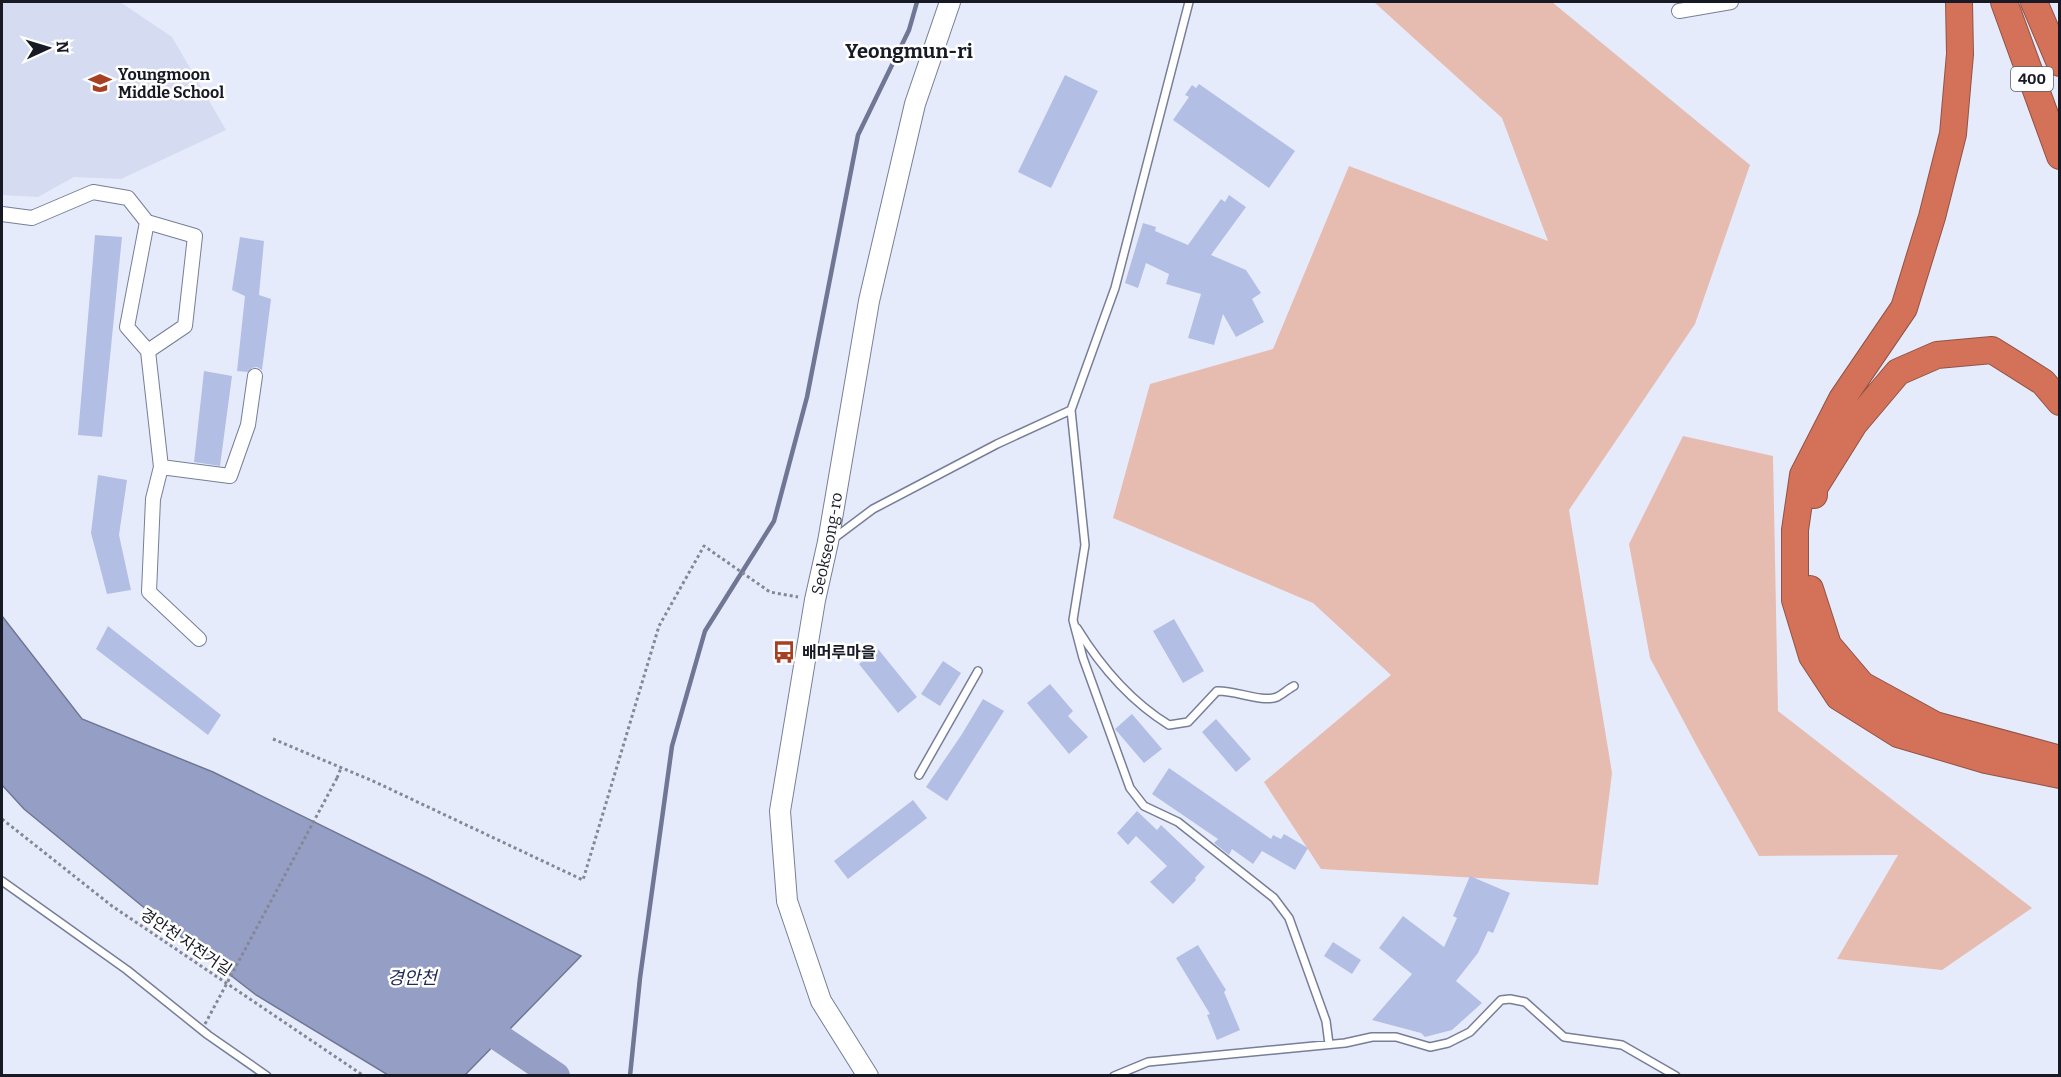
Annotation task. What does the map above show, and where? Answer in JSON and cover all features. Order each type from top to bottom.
[{"type":"highway","points":[[1959,2],[1960,54],[1953,134],[1932,217],[1904,308],[1842,399],[1803,475],[1795,530],[1795,600],[1812,656],[1839,697],[1898,734],[1986,760],[2060,775]]},
{"type":"highway","name":"400","points":[[2004,2],[2060,156]]},
{"type":"highway","name":"400","points":[[2034,2],[2060,63]]},
{"type":"highway","points":[[2060,402],[2043,382],[1992,350],[1937,355],[1898,372],[1854,424],[1814,488],[1809,592],[1828,645],[1862,685],[1935,725],[2060,758]]},
{"type":"street","name":"Seokseong-ro","points":[[868,1076],[821,1001],[787,901],[780,811],[869,301],[915,104],[950,2]]},
{"type":"street","points":[[1679,11],[1731,2]]},
{"type":"street","points":[[2,214],[32,218],[93,192],[128,198],[147,222],[195,236],[184,326],[148,351]]},
{"type":"street","points":[[147,222],[127,327],[148,351],[161,467],[153,499],[149,592],[199,639]]},
{"type":"street","points":[[161,467],[230,476],[248,425],[255,376]]},
{"type":"lane","points":[[1189,2],[1115,288],[1071,410],[1085,545],[1073,620],[1083,658],[1130,788],[1144,806],[1178,822],[1274,898],[1289,918],[1326,1021],[1329,1044]]},
{"type":"lane","points":[[828,542],[873,509],[997,444],[1071,410]]},
{"type":"lane","points":[[1073,620],[1096,659],[1121,687],[1152,714],[1169,725],[1188,722],[1218,692],[1227,691],[1268,699],[1277,697],[1294,686]]},
{"type":"lane","points":[[919,775],[978,671]]},
{"type":"lane","points":[[2,882],[127,970],[208,1035],[267,1076]]},
{"type":"lane","points":[[1114,1076],[1148,1062],[1329,1044],[1372,1037],[1396,1037],[1430,1047],[1449,1043],[1470,1032],[1502,1000],[1510,999],[1525,1002],[1564,1037],[1622,1045],[1676,1076]]},
{"type":"path","points":[[273,739],[583,880],[659,626],[704,546],[770,592],[815,600]]},
{"type":"path","points":[[205,1024],[341,768]]},
{"type":"path","name":"경안천 자전거길","points":[[2,819],[112,906],[364,1076]]},
{"type":"shaded area","name":"Youngmoon Middle School","points":[[2,2],[120,2],[172,37],[226,130],[121,179],[74,177],[38,197],[2,195]]},
{"type":"shaded area","points":[[1374,2],[1552,2],[1750,165],[1695,324],[1569,510],[1612,773],[1598,885],[1321,869],[1264,782],[1391,675],[1313,603],[1113,518],[1150,384],[1273,349],[1349,166],[1548,241],[1502,118]]},
{"type":"shaded area","points":[[1683,436],[1773,456],[1778,711],[2032,908],[1942,970],[1837,959],[1898,855],[1759,856],[1650,658],[1629,544]]},
{"type":"water","name":"경안천","points":[[2,616],[82,719],[213,772],[581,956],[465,1075],[388,1075],[256,995],[153,915],[24,809],[2,785]]},
{"type":"building","points":[[1065,75],[1098,91],[1051,188],[1018,172]]},
{"type":"building","points":[[1199,84],[1295,151],[1269,188],[1173,120],[1189,97],[1185,95],[1192,85],[1196,88]]},
{"type":"building","points":[[1229,195],[1246,207],[1211,255],[1246,270],[1261,293],[1252,299],[1264,322],[1236,337],[1223,314],[1214,345],[1188,338],[1201,294],[1166,284],[1169,274],[1146,263],[1138,288],[1125,283],[1143,223],[1156,227],[1155,231],[1188,245],[1221,199],[1225,202]]},
{"type":"building","points":[[95,235],[122,237],[102,437],[78,435]]},
{"type":"building","points":[[240,237],[264,241],[259,295],[271,299],[262,370],[257,367],[247,372],[237,371],[245,296],[232,290]]},
{"type":"building","points":[[204,371],[232,376],[220,466],[194,462]]},
{"type":"building","points":[[98,475],[127,480],[119,535],[131,590],[107,594],[91,533]]},
{"type":"building","points":[[1174,619],[1204,671],[1183,683],[1153,631]]},
{"type":"building","points":[[108,626],[221,715],[208,735],[96,649]]},
{"type":"building","points":[[878,649],[917,697],[898,713],[859,664]]},
{"type":"building","points":[[943,661],[961,673],[940,706],[921,694]]},
{"type":"building","points":[[1050,684],[1073,711],[1068,716],[1088,737],[1069,754],[1027,703]]},
{"type":"building","points":[[983,699],[1004,711],[947,801],[926,787]]},
{"type":"building","points":[[1132,714],[1162,749],[1144,763],[1115,729]]},
{"type":"building","points":[[1216,719],[1251,759],[1236,772],[1202,732]]},
{"type":"building","points":[[1169,768],[1271,839],[1273,835],[1281,839],[1284,834],[1308,848],[1295,870],[1262,851],[1253,864],[1232,849],[1229,855],[1214,843],[1218,839],[1152,794]]},
{"type":"building","points":[[913,800],[927,818],[848,879],[834,861]]},
{"type":"building","points":[[1137,811],[1157,830],[1161,825],[1205,867],[1173,904],[1150,882],[1167,866],[1136,836],[1128,845],[1117,833]]},
{"type":"building","points":[[1470,876],[1510,893],[1493,933],[1488,931],[1478,953],[1456,981],[1482,1003],[1452,1030],[1425,1037],[1421,1033],[1372,1020],[1412,974],[1379,948],[1403,916],[1444,947],[1457,918],[1453,916]]},
{"type":"building","points":[[1333,942],[1361,960],[1352,974],[1324,956]]},
{"type":"building","points":[[1198,945],[1226,990],[1224,992],[1240,1030],[1217,1040],[1207,1015],[1210,1014],[1176,958]]},
{"type":"waterway","points":[[630,1076],[640,978],[672,746],[705,631],[774,521],[807,397],[858,135],[909,30],[917,2]]},
{"type":"waterway","name":"경안천","points":[[470,1018],[556,1076]]},
{"type":"place","name":"Youngmoon Middle School","points":[[100,83]]},
{"type":"place","name":"배머루마을","points":[[784,652]]},
{"type":"district","name":"Yeongmun-ri","points":[[909,51]]}]
